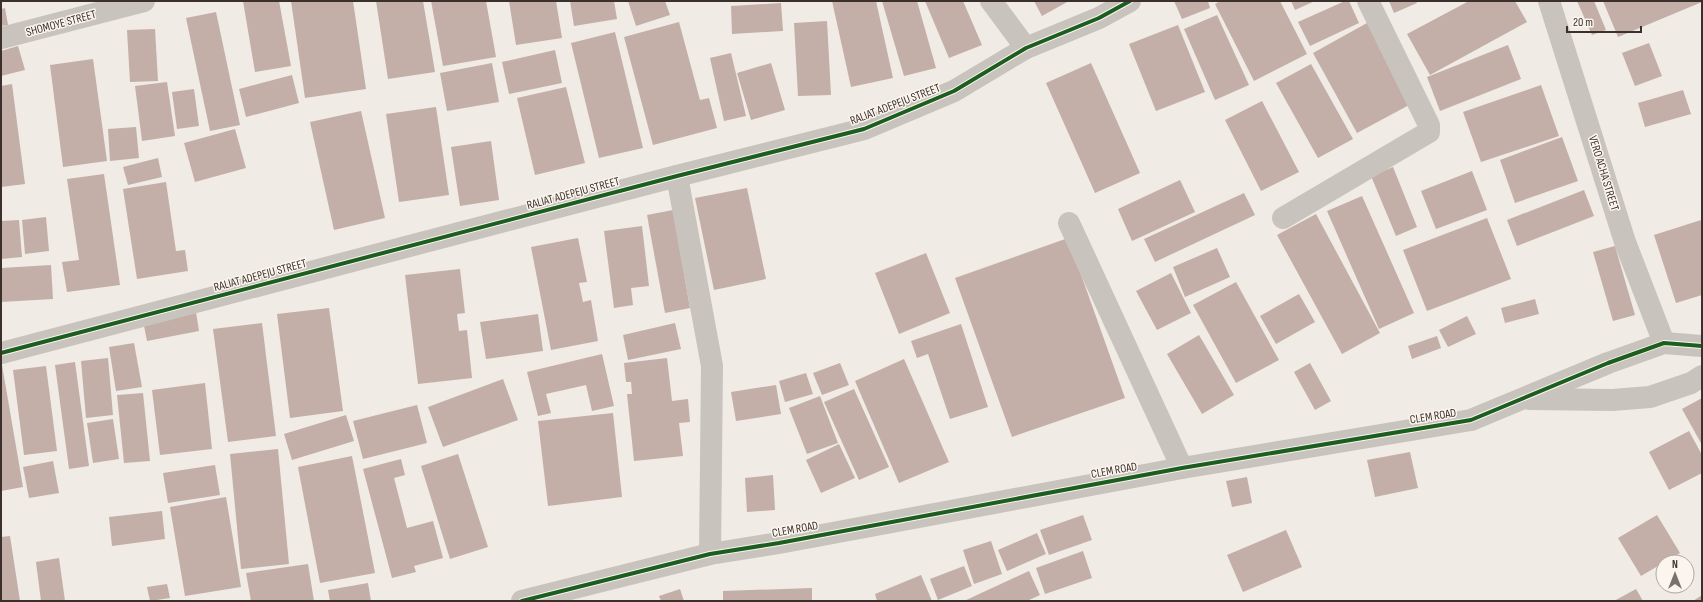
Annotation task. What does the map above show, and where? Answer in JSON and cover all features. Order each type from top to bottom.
[{"type":"street","name":"SHOMOYE STREET","points":[[1,38],[144,1]]},
{"type":"street","points":[[991,1],[1026,48]]},
{"type":"street","name":"RALIAT ADEPEJU STREET","points":[[1,353],[677,176],[864,129],[954,91],[1026,48],[1099,18],[1130,1]]},
{"type":"street","points":[[1283,218],[1428,132],[1428,125],[1368,1]]},
{"type":"street","name":"VERO ACHA STREET","points":[[1549,1],[1625,242],[1664,343]]},
{"type":"street","points":[[677,176],[712,366],[710,554]]},
{"type":"street","points":[[1069,223],[1182,468]]},
{"type":"street","name":"CLEM ROAD","points":[[522,601],[710,554],[1182,468],[1471,420],[1608,363],[1664,343],[1702,346]]},
{"type":"street","points":[[1520,399],[1612,400],[1650,397],[1691,383],[1702,376]]},
{"type":"building","points":[[243,1],[279,1],[291,66],[255,72]]},
{"type":"building","points":[[291,1],[353,1],[366,89],[305,98]]},
{"type":"building","points":[[376,1],[423,1],[435,72],[388,79]]},
{"type":"building","points":[[431,1],[486,1],[496,57],[443,66]]},
{"type":"building","points":[[509,1],[556,1],[562,38],[516,45]]},
{"type":"building","points":[[570,1],[614,1],[617,19],[574,26]]},
{"type":"building","points":[[628,1],[665,1],[670,15],[636,26]]},
{"type":"building","points":[[832,1],[876,1],[893,78],[851,87]]},
{"type":"building","points":[[882,1],[917,1],[936,68],[904,76]]},
{"type":"building","points":[[925,1],[963,1],[982,45],[949,58]]},
{"type":"building","points":[[1034,1],[1069,1],[1042,16]]},
{"type":"building","points":[[1174,1],[1208,1],[1210,8],[1182,19]]},
{"type":"building","points":[[1220,1],[1280,1],[1307,54],[1254,81],[1215,4]]},
{"type":"building","points":[[1291,1],[1315,1],[1295,10]]},
{"type":"building","points":[[1345,1],[1349,1],[1359,23],[1310,46],[1298,22]]},
{"type":"building","points":[[1389,1],[1416,1],[1417,3],[1394,13]]},
{"type":"building","points":[[1469,1],[1515,1],[1527,22],[1430,75],[1407,34]]},
{"type":"building","points":[[1577,1],[1594,1],[1606,30],[1592,35]]},
{"type":"building","points":[[1603,1],[1702,1],[1702,2],[1618,37]]},
{"type":"building","points":[[781,3],[783,31],[732,34],[731,6]]},
{"type":"building","points":[[5,8],[8,25],[1,26],[1,9]]},
{"type":"building","points":[[216,12],[240,125],[210,131],[186,18]]},
{"type":"building","points":[[1217,15],[1249,85],[1215,100],[1184,29]]},
{"type":"building","points":[[827,21],[831,95],[798,96],[794,23]]},
{"type":"building","points":[[679,22],[700,100],[709,98],[717,128],[653,145],[624,37]]},
{"type":"building","points":[[1367,23],[1411,104],[1357,133],[1313,53]]},
{"type":"building","points":[[1178,25],[1205,92],[1156,111],[1129,44]]},
{"type":"building","points":[[155,29],[158,81],[130,82],[127,30]]},
{"type":"building","points":[[615,32],[643,148],[599,158],[571,43]]},
{"type":"building","points":[[1649,43],[1662,76],[1635,86],[1622,53]]},
{"type":"building","points":[[1508,45],[1521,79],[1440,111],[1427,77]]},
{"type":"building","points":[[18,46],[25,70],[1,76],[1,51]]},
{"type":"building","points":[[555,50],[562,83],[509,94],[502,62]]},
{"type":"building","points":[[731,53],[746,116],[724,121],[710,58]]},
{"type":"building","points":[[93,59],[107,161],[63,167],[50,65]]},
{"type":"building","points":[[492,63],[499,102],[447,111],[440,73]]},
{"type":"building","points":[[771,63],[785,110],[751,120],[737,73]]},
{"type":"building","points":[[1091,63],[1140,173],[1095,193],[1046,83]]},
{"type":"building","points":[[1311,64],[1353,139],[1318,158],[1276,83]]},
{"type":"building","points":[[292,75],[299,103],[246,117],[239,89]]},
{"type":"building","points":[[167,82],[175,136],[142,141],[135,86]]},
{"type":"building","points":[[12,84],[25,184],[1,187],[1,86]]},
{"type":"building","points":[[1541,85],[1559,136],[1481,162],[1463,112]]},
{"type":"building","points":[[566,87],[585,163],[535,175],[517,98]]},
{"type":"building","points":[[194,89],[199,126],[177,129],[172,92]]},
{"type":"building","points":[[1683,90],[1691,114],[1645,127],[1638,103]]},
{"type":"building","points":[[1262,101],[1299,172],[1261,191],[1225,120]]},
{"type":"building","points":[[436,107],[449,195],[399,202],[386,114]]},
{"type":"building","points":[[361,111],[385,218],[334,230],[310,122]]},
{"type":"building","points":[[136,127],[139,158],[110,161],[108,129]]},
{"type":"building","points":[[235,129],[246,168],[195,182],[184,143]]},
{"type":"building","points":[[1562,137],[1578,181],[1515,203],[1500,160]]},
{"type":"building","points":[[491,141],[499,200],[460,206],[451,147]]},
{"type":"building","points":[[158,158],[162,177],[128,185],[123,167]]},
{"type":"building","points":[[1393,167],[1417,227],[1396,236],[1371,176]]},
{"type":"building","points":[[1472,171],[1487,210],[1436,229],[1421,191]]},
{"type":"building","points":[[104,174],[120,285],[67,292],[62,262],[79,260],[67,179]]},
{"type":"building","points":[[1180,180],[1195,212],[1132,241],[1118,209]]},
{"type":"building","points":[[166,182],[176,251],[185,250],[188,271],[137,279],[123,189]]},
{"type":"building","points":[[747,188],[766,279],[714,290],[695,198]]},
{"type":"building","points":[[1584,190],[1594,216],[1517,246],[1507,220]]},
{"type":"building","points":[[1244,193],[1255,215],[1155,262],[1144,239]]},
{"type":"building","points":[[1362,196],[1414,313],[1379,329],[1327,211]]},
{"type":"building","points":[[673,210],[690,308],[665,313],[647,215]]},
{"type":"building","points":[[1316,214],[1380,333],[1342,354],[1277,235]]},
{"type":"building","points":[[46,217],[49,251],[25,254],[22,220]]},
{"type":"building","points":[[1487,218],[1511,279],[1427,311],[1403,250]]},
{"type":"building","points":[[19,220],[22,257],[1,259],[1,221]]},
{"type":"building","points":[[1701,220],[1702,295],[1676,303],[1654,235]]},
{"type":"building","points":[[642,226],[649,286],[631,288],[633,305],[614,308],[604,231]]},
{"type":"building","points":[[578,238],[587,282],[579,283],[583,302],[591,300],[598,341],[551,350],[531,247]]},
{"type":"building","points":[[1068,238],[1125,398],[1012,437],[955,278]]},
{"type":"building","points":[[1615,246],[1635,315],[1613,321],[1593,252]]},
{"type":"building","points":[[1217,248],[1230,277],[1185,297],[1173,267]]},
{"type":"building","points":[[926,253],[950,313],[899,334],[875,273]]},
{"type":"building","points":[[51,265],[53,299],[1,302],[1,268]]},
{"type":"building","points":[[460,269],[465,313],[457,314],[459,331],[467,330],[472,378],[418,384],[405,275]]},
{"type":"building","points":[[1171,273],[1191,313],[1157,330],[1136,291]]},
{"type":"building","points":[[1236,282],[1279,360],[1236,383],[1193,305]]},
{"type":"building","points":[[1299,294],[1315,322],[1276,344],[1260,316]]},
{"type":"building","points":[[1535,299],[1539,314],[1505,323],[1501,308]]},
{"type":"building","points":[[329,308],[343,411],[290,418],[277,314]]},
{"type":"building","points":[[196,312],[199,331],[147,341],[143,321]]},
{"type":"building","points":[[538,314],[543,351],[486,359],[480,322]]},
{"type":"building","points":[[1467,316],[1476,334],[1448,347],[1439,330]]},
{"type":"building","points":[[262,323],[276,436],[228,442],[213,329]]},
{"type":"building","points":[[675,323],[681,349],[628,360],[623,335]]},
{"type":"building","points":[[961,324],[988,407],[950,419],[928,354],[917,358],[911,341]]},
{"type":"building","points":[[1199,335],[1234,395],[1202,414],[1167,354]]},
{"type":"building","points":[[1437,336],[1441,348],[1412,359],[1408,346]]},
{"type":"building","points":[[134,343],[142,387],[116,391],[109,347]]},
{"type":"building","points":[[602,354],[614,406],[592,411],[586,385],[546,394],[551,413],[538,416],[527,372]]},
{"type":"building","points":[[108,358],[113,415],[86,418],[81,361]]},
{"type":"building","points":[[667,358],[672,401],[688,399],[690,422],[679,423],[683,456],[634,461],[627,394],[632,394],[631,382],[626,382],[624,363]]},
{"type":"building","points":[[904,359],[949,462],[899,483],[855,381]]},
{"type":"building","points":[[75,362],[89,466],[69,469],[55,365]]},
{"type":"building","points":[[840,363],[849,385],[822,395],[813,373]]},
{"type":"building","points":[[1310,363],[1331,401],[1315,410],[1294,372]]},
{"type":"building","points":[[2,365],[23,487],[1,491],[1,366]]},
{"type":"building","points":[[46,366],[57,451],[24,455],[13,370]]},
{"type":"building","points":[[806,373],[813,394],[785,402],[779,381]]},
{"type":"building","points":[[503,379],[518,420],[443,447],[428,407]]},
{"type":"building","points":[[205,383],[212,449],[160,455],[152,390]]},
{"type":"building","points":[[776,385],[781,414],[736,421],[731,392]]},
{"type":"building","points":[[854,389],[889,467],[859,480],[824,402]]},
{"type":"building","points":[[143,393],[150,461],[124,463],[117,395]]},
{"type":"building","points":[[820,396],[838,443],[807,454],[789,408]]},
{"type":"building","points":[[1702,398],[1702,445],[1682,409]]},
{"type":"building","points":[[417,405],[427,443],[363,459],[353,421]]},
{"type":"building","points":[[613,413],[622,497],[548,506],[538,421]]},
{"type":"building","points":[[346,415],[354,441],[292,460],[284,434]]},
{"type":"building","points":[[113,419],[119,459],[93,463],[87,423]]},
{"type":"building","points":[[1689,431],[1702,455],[1702,473],[1669,490],[1649,452]]},
{"type":"building","points":[[839,444],[855,478],[821,493],[806,460]]},
{"type":"building","points":[[278,449],[289,564],[241,569],[230,454]]},
{"type":"building","points":[[1410,452],[1418,488],[1375,497],[1367,460]]},
{"type":"building","points":[[458,454],[488,547],[450,559],[421,466]]},
{"type":"building","points":[[352,456],[375,573],[320,583],[298,467]]},
{"type":"building","points":[[401,459],[405,475],[394,478],[407,528],[433,521],[443,558],[414,566],[416,572],[392,578],[363,469]]},
{"type":"building","points":[[53,461],[59,493],[29,498],[23,467]]},
{"type":"building","points":[[215,465],[220,495],[168,503],[163,473]]},
{"type":"building","points":[[773,475],[775,510],[747,512],[745,478]]},
{"type":"building","points":[[1247,477],[1252,503],[1232,507],[1226,481]]},
{"type":"building","points":[[226,497],[241,587],[185,596],[170,507]]},
{"type":"building","points":[[162,511],[165,539],[112,546],[109,517]]},
{"type":"building","points":[[1083,515],[1092,540],[1049,555],[1040,530]]},
{"type":"building","points":[[1657,515],[1680,553],[1655,554],[1655,568],[1641,576],[1618,538]]},
{"type":"building","points":[[1286,530],[1302,567],[1243,592],[1227,555]]},
{"type":"building","points":[[1037,533],[1046,554],[1007,571],[998,550]]},
{"type":"building","points":[[10,536],[20,601],[1,601],[1,537]]},
{"type":"building","points":[[991,541],[1002,574],[974,584],[963,550]]},
{"type":"building","points":[[1083,551],[1092,578],[1045,594],[1036,568]]},
{"type":"building","points":[[59,558],[65,601],[41,601],[36,562]]},
{"type":"building","points":[[308,564],[314,601],[251,601],[246,573]]},
{"type":"building","points":[[964,566],[972,586],[938,600],[930,579]]},
{"type":"building","points":[[1029,571],[1040,595],[1027,601],[964,601]]},
{"type":"building","points":[[921,575],[932,601],[877,601],[875,594]]},
{"type":"building","points":[[368,583],[371,601],[330,601],[328,590]]},
{"type":"building","points":[[167,584],[170,598],[150,601],[147,587]]},
{"type":"building","points":[[812,588],[812,601],[723,601],[723,591]]},
{"type":"building","points":[[680,589],[684,601],[661,601],[659,596]]},
{"type":"building","points":[[1636,589],[1643,601],[1614,601]]},
{"type":"building","points":[[1702,595],[1702,601],[1693,601]]},
{"type":"cycle path","points":[[1,353],[677,176],[864,129],[954,91],[1026,48],[1099,18],[1130,1]]},
{"type":"cycle path","points":[[522,601],[710,554],[779,543],[1182,468],[1471,420],[1608,363],[1664,343],[1702,346]]}]
